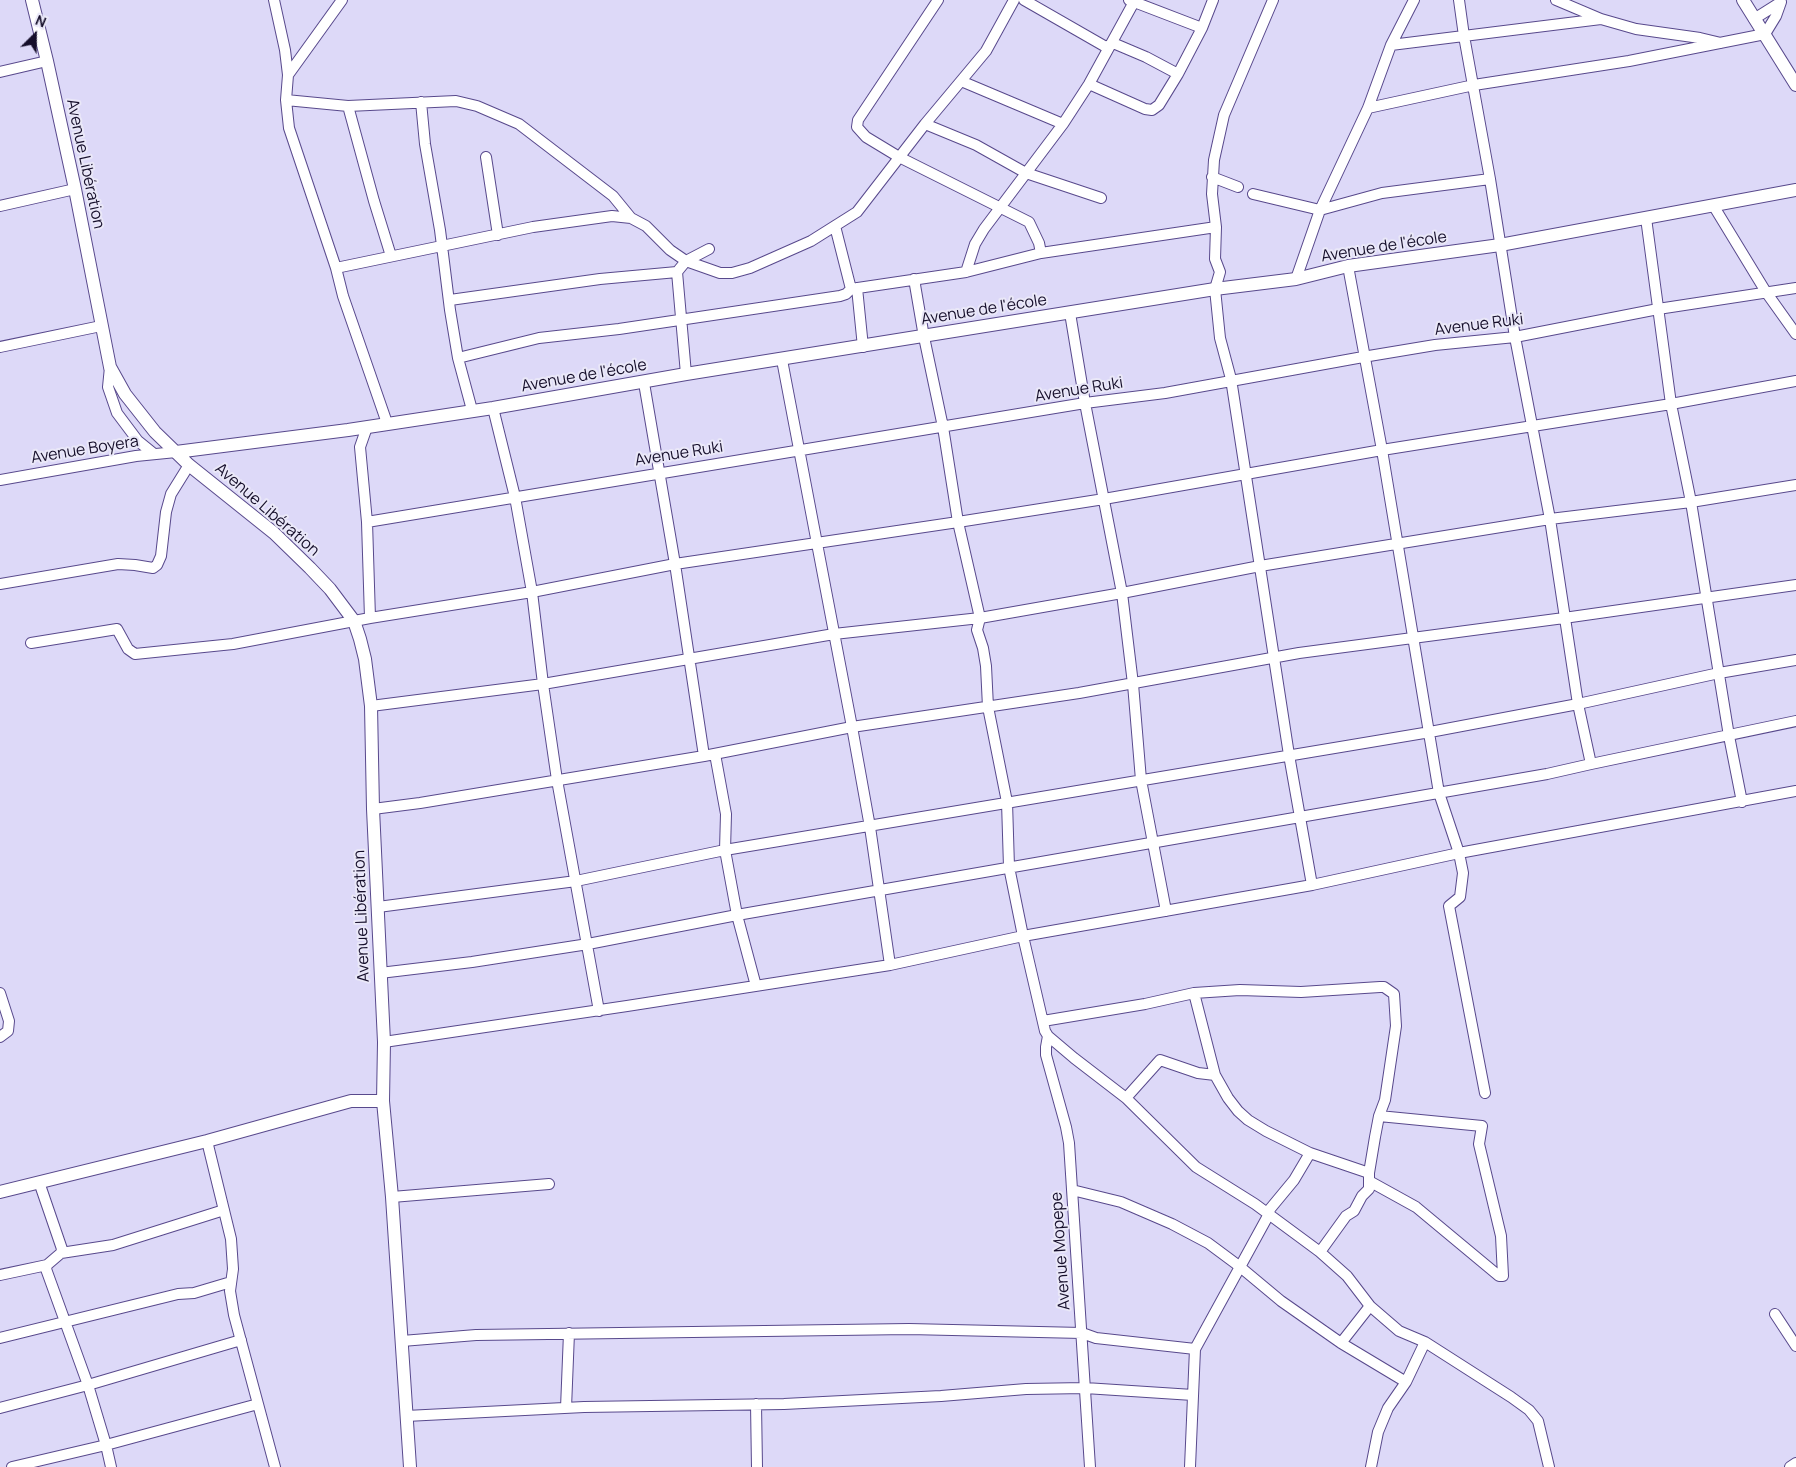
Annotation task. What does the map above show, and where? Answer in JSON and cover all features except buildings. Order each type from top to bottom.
[{"type":"street","name":"Avenue Libération","points":[[32,0],[75,189],[110,367],[125,394],[155,432],[189,465],[274,533],[330,590],[354,621],[360,639],[365,659],[371,706],[373,808],[384,1042],[383,1101],[392,1196],[410,1467]]},
{"type":"street","points":[[274,0],[285,50],[288,75],[286,100],[289,128],[336,268],[342,296],[387,423]]},
{"type":"street","points":[[288,75],[342,0]]},
{"type":"street","points":[[938,0],[858,120],[857,127],[866,137],[899,157],[1029,222],[1041,252]]},
{"type":"street","points":[[336,268],[442,245],[612,216],[631,218],[646,226],[670,250],[686,261],[710,270],[732,273],[750,268],[811,241],[857,212],[925,124],[986,51],[1014,0]]},
{"type":"street","points":[[1024,0],[1106,47],[1113,43]]},
{"type":"street","points":[[1089,84],[1145,110],[1152,110],[1159,105],[1178,74],[1202,28],[1213,0]]},
{"type":"street","points":[[1273,0],[1224,116],[1214,160],[1212,177],[1216,227],[1214,259],[1220,272],[1215,289],[1220,338],[1231,380],[1289,755],[1312,885]]},
{"type":"street","points":[[1296,279],[1320,210],[1368,108],[1392,45],[1414,0]]},
{"type":"street","points":[[1459,0],[1515,338],[1550,519],[1578,704],[1591,764]]},
{"type":"street","points":[[1556,0],[1601,19],[1636,29],[1700,38],[1721,44]]},
{"type":"street","points":[[1743,0],[1796,85]]},
{"type":"street","points":[[966,272],[975,244],[1063,124],[1113,43],[1133,1],[1202,28]]},
{"type":"street","points":[[1368,108],[1474,85],[1629,61],[1765,34],[1776,16],[1782,1]]},
{"type":"street","points":[[1754,19],[1782,1]]},
{"type":"street","points":[[1392,45],[1601,19]]},
{"type":"street","points":[[1113,43],[1146,57],[1178,74]]},
{"type":"street","points":[[0,72],[47,61]]},
{"type":"street","points":[[961,81],[1063,124]]},
{"type":"street","points":[[286,100],[348,106],[456,101],[477,106],[519,124],[613,196],[631,218]]},
{"type":"street","points":[[421,102],[458,358],[472,410]]},
{"type":"street","points":[[348,106],[391,256]]},
{"type":"street","points":[[925,124],[976,145],[1026,173],[1101,198]]},
{"type":"street","points":[[486,157],[498,235]]},
{"type":"street","points":[[1212,177],[1238,187]]},
{"type":"street","points":[[1253,194],[1320,210],[1382,193],[1490,179]]},
{"type":"street","points":[[0,206],[75,189]]},
{"type":"street","name":"Avenue de l'école","points":[[176,452],[348,430],[493,408],[644,383],[686,374],[1215,289],[1296,279],[1348,266],[1500,244],[1796,190]]},
{"type":"street","points":[[1713,205],[1766,292],[1796,334]]},
{"type":"street","points":[[1646,218],[1671,404],[1691,502],[1729,736],[1742,802]]},
{"type":"street","points":[[834,226],[854,288],[863,347]]},
{"type":"street","points":[[458,358],[539,338],[680,320],[840,296],[854,288],[966,272],[1041,252],[1216,227]]},
{"type":"street","points":[[686,374],[677,272],[686,261],[709,249]]},
{"type":"street","points":[[1348,266],[1363,357],[1382,450],[1439,793],[1459,853],[1463,873],[1460,897],[1449,906],[1485,1092]]},
{"type":"street","points":[[450,300],[600,279],[677,272]]},
{"type":"street","points":[[914,279],[924,337],[944,427],[958,522],[980,618],[977,630],[986,666],[988,707],[1007,802],[1009,867],[1023,936],[1048,1036],[1126,1098],[1196,1167],[1269,1214],[1320,1252],[1347,1276],[1370,1306],[1399,1331],[1425,1342],[1529,1410],[1538,1421],[1549,1467]]},
{"type":"street","name":"Avenue Ruki","points":[[366,522],[1085,403],[1165,393],[1435,345],[1515,338],[1658,309],[1796,288]]},
{"type":"street","points":[[1070,313],[1085,403],[1122,593],[1133,684],[1141,780],[1166,911]]},
{"type":"street","points":[[0,347],[101,326]]},
{"type":"street","points":[[782,360],[870,827],[890,964]]},
{"type":"street","points":[[110,367],[108,387],[117,414],[138,442],[154,454]]},
{"type":"street","points":[[31,643],[117,629],[128,649],[135,654],[233,644],[370,618],[532,592],[675,564],[1104,499],[1382,450],[1671,404],[1796,381]]},
{"type":"street","points":[[644,383],[690,660],[710,755],[726,814],[725,850],[737,915],[756,986]]},
{"type":"street","points":[[493,408],[515,497],[532,592],[543,684],[558,780],[599,1010]]},
{"type":"street","points":[[367,427],[360,447],[366,522],[370,618]]},
{"type":"street","points":[[348,430],[360,447]]},
{"type":"street","name":"Avenue Boyera","points":[[0,480],[176,452]]},
{"type":"street","points":[[0,584],[118,564],[153,568],[157,565],[161,556],[166,512],[171,494],[189,465]]},
{"type":"street","points":[[371,706],[543,684],[834,634],[980,618],[1260,566],[1550,519],[1691,502],[1796,485]]},
{"type":"street","points":[[373,808],[420,803],[710,755],[852,727],[1133,684],[1275,657],[1796,586]]},
{"type":"street","points":[[378,907],[576,881],[725,850],[1430,732],[1796,660]]},
{"type":"street","points":[[380,972],[472,962],[588,944],[737,915],[1547,774],[1796,721]]},
{"type":"street","points":[[384,1042],[890,964],[1023,936],[1312,885],[1459,853],[1796,791]]},
{"type":"street","points":[[1043,1021],[1194,994],[1240,990],[1301,992],[1384,987],[1394,994],[1396,1026],[1385,1100],[1379,1116],[1369,1177],[1370,1189],[1362,1196],[1354,1211],[1346,1216],[1320,1252]]},
{"type":"street","points":[[0,994],[9,1021],[8,1031],[0,1037]]},
{"type":"street","points":[[1194,994],[1215,1075],[1228,1098],[1248,1120],[1310,1153],[1369,1177],[1416,1207],[1499,1276],[1503,1276],[1501,1236],[1479,1144],[1482,1126],[1379,1116]]},
{"type":"street","name":"Avenue Mopepe","points":[[1048,1036],[1046,1055],[1066,1127],[1072,1190],[1090,1467]]},
{"type":"street","points":[[1126,1098],[1160,1060],[1198,1073],[1215,1075]]},
{"type":"street","points":[[0,1192],[207,1140],[351,1101],[383,1101]]},
{"type":"street","points":[[207,1140],[230,1239],[233,1270],[230,1291],[234,1316],[275,1467]]},
{"type":"street","points":[[1190,1467],[1195,1349],[1270,1209],[1294,1180],[1310,1153]]},
{"type":"street","points":[[39,1182],[61,1243],[61,1252]]},
{"type":"street","points":[[392,1196],[549,1184]]},
{"type":"street","points":[[1072,1190],[1121,1202],[1172,1224],[1208,1243],[1281,1301],[1341,1344],[1406,1382]]},
{"type":"street","points":[[0,1275],[47,1264],[61,1252],[113,1245],[224,1210]]},
{"type":"street","points":[[47,1264],[48,1273],[88,1386],[111,1467]]},
{"type":"street","points":[[0,1338],[178,1294],[194,1293],[231,1282]]},
{"type":"street","points":[[1341,1344],[1370,1306]]},
{"type":"street","points":[[1775,1314],[1796,1346]]},
{"type":"street","points":[[402,1341],[476,1335],[909,1329],[1082,1333],[1096,1338],[1195,1349]]},
{"type":"street","points":[[566,1408],[568,1333]]},
{"type":"street","points":[[0,1408],[88,1386],[241,1340]]},
{"type":"street","points":[[1371,1467],[1378,1432],[1388,1408],[1406,1382],[1425,1342]]},
{"type":"street","points":[[406,1416],[566,1408],[756,1404],[941,1396],[1026,1389],[1085,1388],[1193,1395]]},
{"type":"street","points":[[12,1467],[106,1445],[258,1404]]},
{"type":"street","points":[[756,1404],[757,1467]]},
{"type":"street","points":[[1790,1467],[1796,1463]]}]
